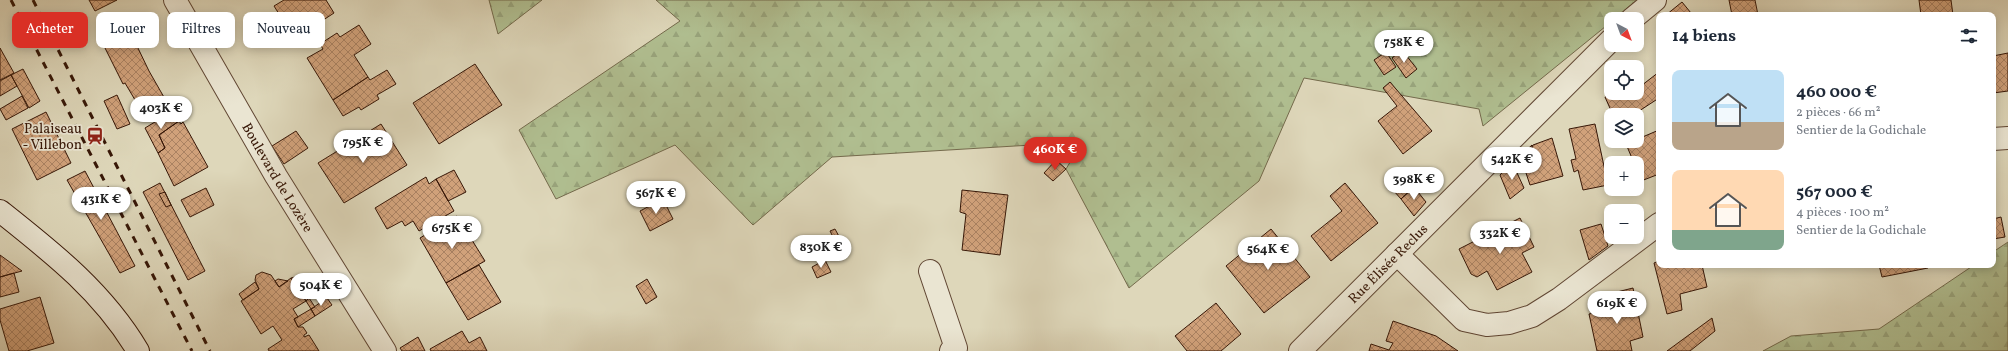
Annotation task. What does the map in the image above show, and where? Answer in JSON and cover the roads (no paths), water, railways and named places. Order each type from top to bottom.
[{"type":"street","name":"Boulevard de Lozère","points":[[175,0],[276,176],[385,351]]},
{"type":"street","points":[[1640,12],[1655,0]]},
{"type":"street","name":"Rue Élisée Reclus","points":[[1300,351],[1604,47]]},
{"type":"street","points":[[1996,139],[2008,138]]},
{"type":"street","points":[[0,211],[42,243],[89,286],[117,317],[138,351]]},
{"type":"street","points":[[1397,254],[1464,320],[1487,325],[1509,323],[1532,316],[1559,300],[1656,226]]},
{"type":"street","points":[[930,272],[956,348],[951,351]]},
{"type":"railway","points":[[11,0],[192,351]]},
{"type":"railway","points":[[33,0],[210,351]]},
{"type":"place","name":"Palaiseau - Villebon","points":[[95,136]]}]
